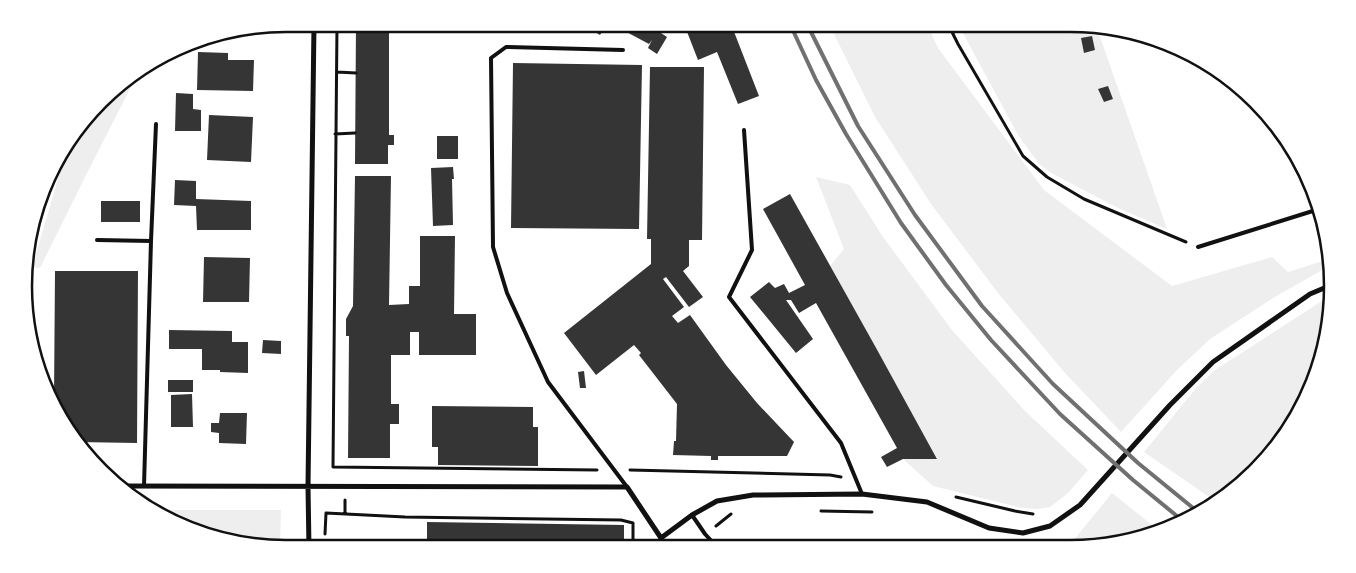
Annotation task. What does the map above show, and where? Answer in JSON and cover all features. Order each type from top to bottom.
[{"type":"street","points":[[308,540],[314,32]]},
{"type":"street","points":[[130,486],[627,487],[661,538],[692,515],[717,501],[753,495],[862,494],[928,502],[989,528],[1023,533],[1050,526],[1080,505],[1170,405],[1213,362],[1310,294],[1324,288]]},
{"type":"lane","points":[[623,50],[506,48],[491,58],[493,247],[507,293],[548,382],[627,487]]},
{"type":"lane","points":[[144,486],[156,124]]},
{"type":"lane","points":[[744,130],[752,250],[730,297],[841,443],[862,494]]},
{"type":"lane","points":[[1198,247],[1312,211]]},
{"type":"lane","points":[[97,240],[151,242]]},
{"type":"lane","points":[[692,515],[711,540]]},
{"type":"path","points":[[953,33],[1023,156],[1047,178],[1084,199],[1198,247]]},
{"type":"path","points":[[337,72],[356,73]]},
{"type":"path","points":[[335,134],[355,133]]},
{"type":"path","points":[[697,540],[738,509]]},
{"type":"path","points":[[814,511],[882,512]]},
{"type":"path","points":[[325,536],[326,513],[405,517],[621,520],[634,523],[633,540]]},
{"type":"shaded area","points":[[833,32],[931,32],[938,48],[1044,190],[1172,286],[1272,257],[1288,272],[1320,262],[1322,262],[1323,270],[1273,298],[1210,339],[1176,371],[1121,432],[1065,373],[998,293],[931,204],[875,117]]},
{"type":"shaded area","points":[[962,32],[1070,32],[1099,35],[1167,229],[1118,208],[1053,174],[1039,164],[1018,135]]},
{"type":"shaded area","points":[[132,85],[40,268],[33,267],[59,176],[75,145],[85,132],[107,107]]},
{"type":"shaded area","points":[[816,177],[850,185],[883,237],[952,330],[1025,411],[1088,470],[1068,493],[1050,507],[1037,509],[1022,508],[933,486],[903,459],[937,458],[830,266],[844,249]]},
{"type":"shaded area","points":[[1323,300],[1319,336],[1310,368],[1297,399],[1281,428],[1249,466],[1211,498],[1144,452],[1197,387],[1215,370]]},
{"type":"shaded area","points":[[1112,493],[1154,526],[1119,536],[1074,540]]},
{"type":"shaded area","points":[[166,510],[281,510],[280,540],[270,540],[221,532],[189,521]]},
{"type":"building","points":[[356,32],[389,32],[389,135],[394,135],[394,145],[388,145],[388,164],[355,164]]},
{"type":"building","points":[[626,32],[660,32],[667,37],[657,54],[648,48],[652,40],[649,44]]},
{"type":"building","points":[[687,32],[734,32],[759,96],[738,104],[717,52],[698,60]]},
{"type":"building","points":[[1092,36],[1095,50],[1084,53],[1081,38]]},
{"type":"building","points":[[198,52],[228,53],[228,60],[254,60],[253,91],[197,90]]},
{"type":"building","points":[[513,63],[642,65],[639,229],[511,228]]},
{"type":"building","points":[[650,67],[704,67],[702,240],[689,240],[689,266],[683,271],[703,297],[689,307],[666,277],[663,279],[684,307],[672,316],[678,323],[690,315],[726,365],[757,403],[794,442],[787,456],[718,456],[718,460],[711,460],[711,456],[673,455],[674,441],[676,441],[677,404],[639,355],[641,353],[634,345],[596,375],[564,333],[651,264],[651,239],[647,239]]},
{"type":"building","points":[[1108,86],[1113,99],[1104,102],[1098,89]]},
{"type":"building","points":[[176,93],[193,94],[193,109],[201,110],[201,131],[175,131]]},
{"type":"building","points":[[209,115],[253,117],[251,162],[207,160]]},
{"type":"building","points":[[437,136],[458,136],[458,159],[437,159]]},
{"type":"building","points":[[453,167],[453,225],[433,226],[431,168]]},
{"type":"building","points":[[355,176],[391,176],[389,305],[409,304],[409,286],[420,286],[420,236],[455,236],[454,314],[476,314],[476,355],[419,355],[419,332],[410,332],[410,355],[391,355],[391,404],[399,404],[399,424],[390,424],[390,458],[348,458],[349,336],[346,336],[346,319],[353,306]]},
{"type":"building","points":[[175,180],[196,181],[196,199],[251,201],[251,230],[197,230],[196,206],[174,205]]},
{"type":"building","points":[[790,194],[937,459],[903,459],[887,467],[881,457],[897,448],[816,303],[799,313],[791,300],[786,300],[813,339],[796,353],[750,297],[769,282],[775,288],[784,284],[789,293],[805,285],[763,209]]},
{"type":"building","points":[[101,201],[140,201],[140,222],[101,222]]},
{"type":"building","points":[[204,257],[250,258],[249,302],[203,302]]},
{"type":"building","points":[[55,271],[138,271],[137,443],[86,442],[75,428],[54,388]]},
{"type":"building","points":[[169,330],[232,331],[232,342],[248,342],[248,373],[202,370],[202,349],[169,349]]},
{"type":"building","points":[[263,340],[281,341],[281,354],[262,353]]},
{"type":"building","points":[[584,371],[586,388],[580,388],[578,372]]},
{"type":"building","points":[[168,380],[193,380],[193,392],[168,392]]},
{"type":"building","points":[[192,394],[193,427],[171,427],[171,395]]},
{"type":"building","points":[[432,406],[533,407],[533,427],[538,427],[538,466],[438,465],[438,447],[432,447]]},
{"type":"building","points":[[220,413],[247,413],[246,444],[219,443],[219,433],[211,432],[211,423],[219,423]]},
{"type":"building","points":[[427,522],[624,525],[624,540],[427,540]]},
{"type":"railway","points":[[794,32],[816,80],[846,134],[901,223],[946,285],[991,340],[1060,414],[1133,480],[1177,516]]},
{"type":"railway","points":[[811,32],[858,126],[915,215],[982,306],[1053,384],[1138,463],[1193,508]]}]
